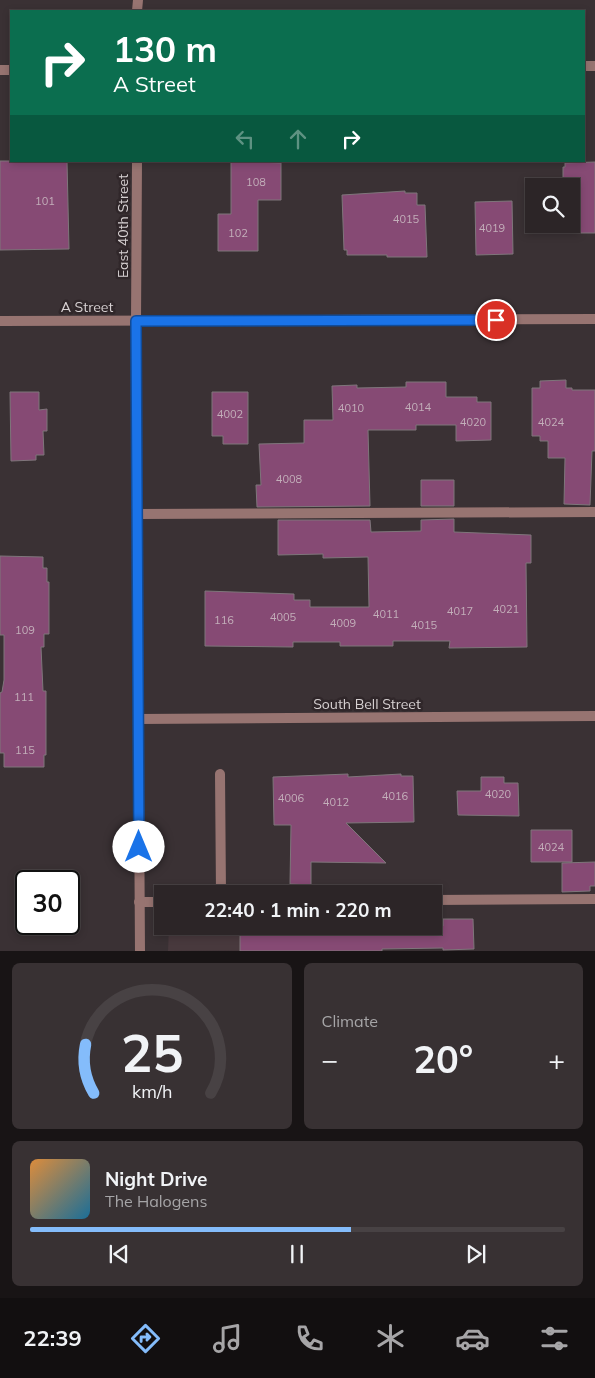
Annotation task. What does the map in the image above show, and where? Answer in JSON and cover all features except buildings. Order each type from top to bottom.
[{"type":"street","name":"East 40th Street","points":[[137,162],[136,321],[140,950]]},
{"type":"street","name":"A Street","points":[[0,321],[595,320]]},
{"type":"street","points":[[137,514],[595,512]]},
{"type":"street","name":"South Bell Street","points":[[138,718],[595,716]]},
{"type":"street","points":[[220,774],[221,885]]},
{"type":"street","points":[[442,900],[595,899]]},
{"type":"street","points":[[139,902],[154,902]]},
{"type":"shaded area","points":[[169,935],[335,935],[334,950],[168,951]]},
{"type":"route","points":[[139,847],[136,321],[496,320]]}]
